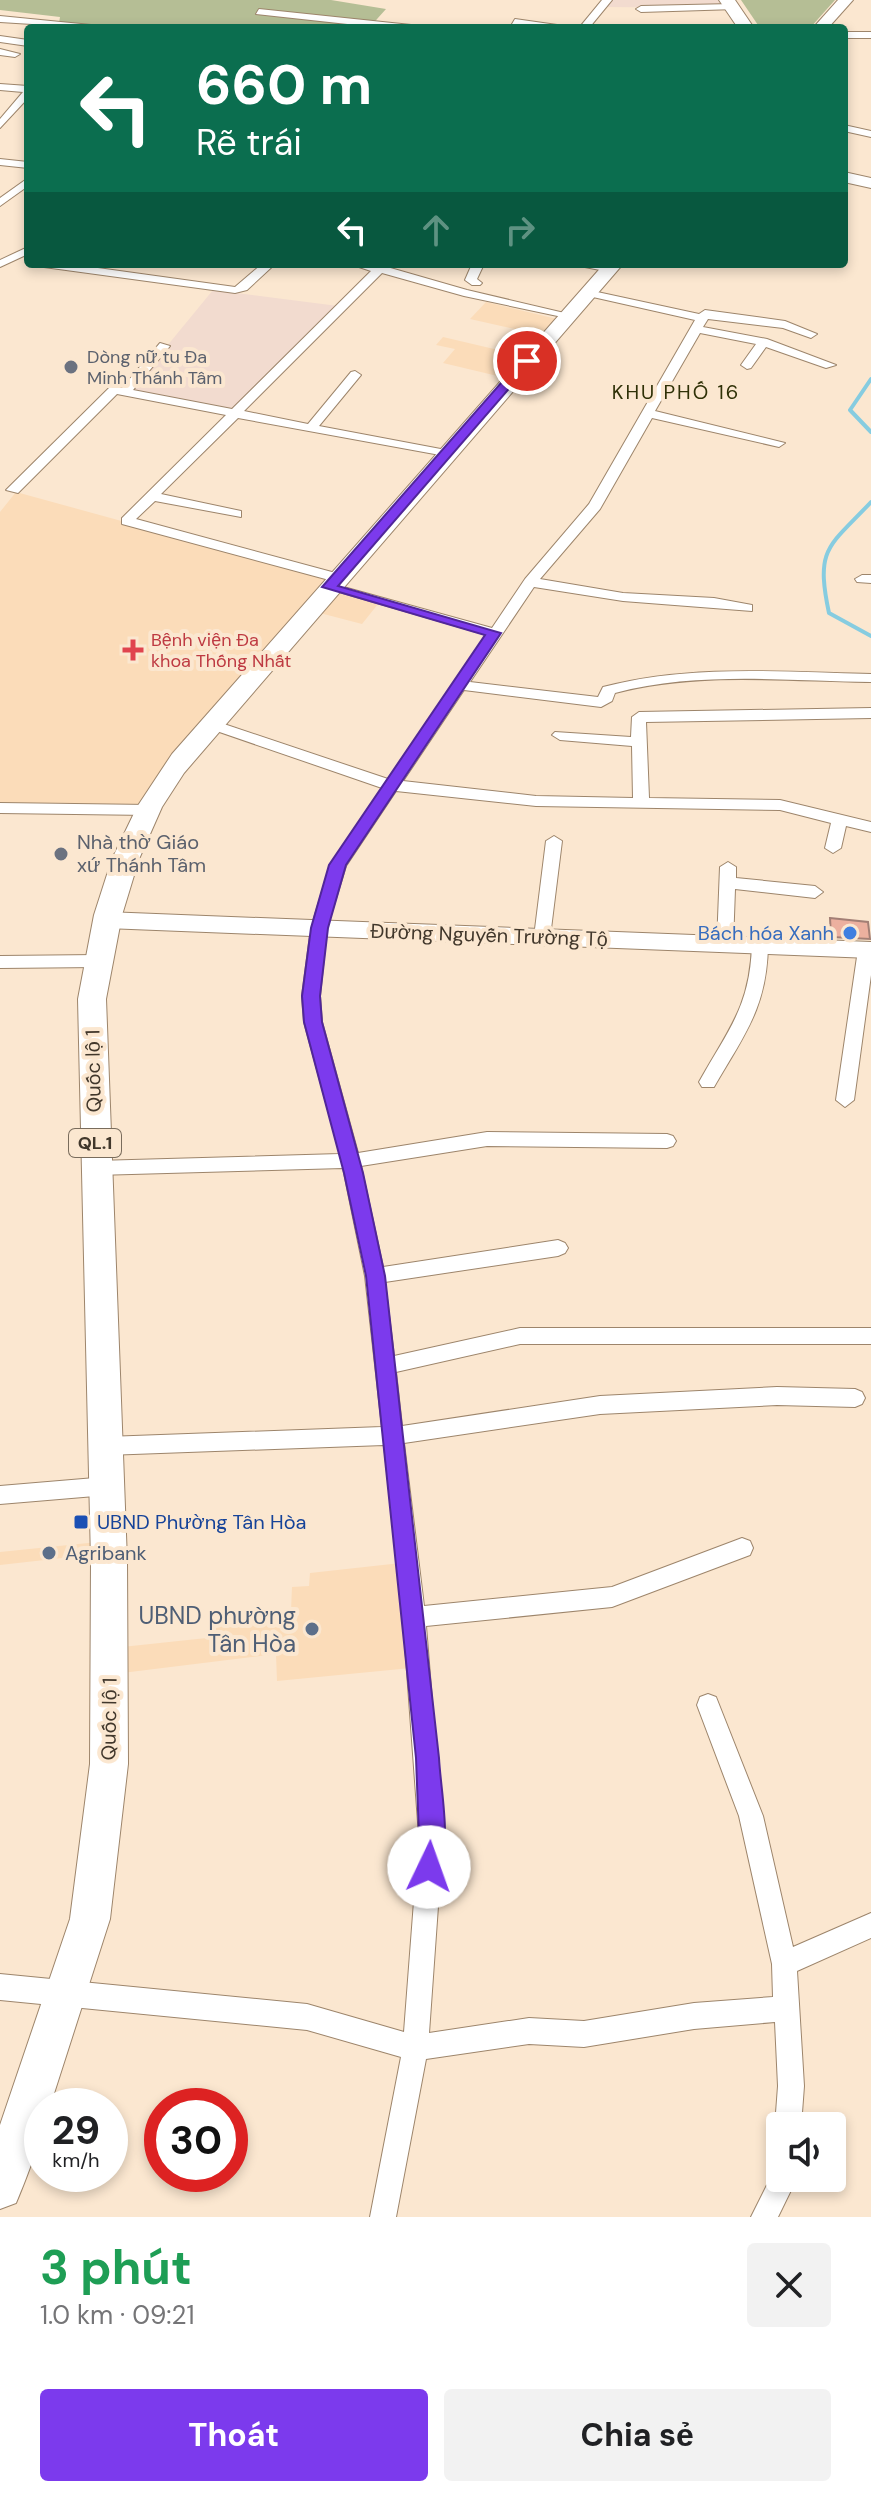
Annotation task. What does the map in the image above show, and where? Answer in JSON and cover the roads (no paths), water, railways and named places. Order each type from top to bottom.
[{"type":"highway","points":[[730,4],[743,24]]},
{"type":"highway","name":"Quốc lộ 1","points":[[0,2187],[68,1994],[90,1919],[109,1764],[107,1486],[92,999],[106,920],[149,810],[164,783],[210,724],[610,268]]},
{"type":"main road","points":[[824,24],[846,0]]},
{"type":"main road","points":[[848,178],[871,183]]},
{"type":"main road","name":"Đường Nguyễn Trường Tộ","points":[[106,920],[868,950]]},
{"type":"street","points":[[266,0],[256,16],[362,24]]},
{"type":"street","points":[[587,24],[607,0]]},
{"type":"street","points":[[641,9],[730,4]]},
{"type":"street","points":[[0,19],[51,24]]},
{"type":"street","points":[[515,22],[529,24]]},
{"type":"street","points":[[848,35],[871,35]]},
{"type":"street","points":[[0,39],[24,42]]},
{"type":"street","points":[[0,52],[15,54]]},
{"type":"street","points":[[0,87],[24,90]]},
{"type":"street","points":[[0,125],[24,96]]},
{"type":"street","points":[[848,129],[871,134]]},
{"type":"street","points":[[0,162],[24,165]]},
{"type":"street","points":[[0,203],[24,184]]},
{"type":"street","points":[[4,261],[24,252]]},
{"type":"street","points":[[4,261],[24,262]]},
{"type":"street","points":[[73,268],[235,290],[243,288],[265,268]]},
{"type":"street","points":[[494,633],[127,521],[380,268],[464,293],[785,325],[811,334]]},
{"type":"street","points":[[475,268],[471,280],[476,283]]},
{"type":"street","points":[[703,319],[830,365]]},
{"type":"street","points":[[383,2217],[415,2048],[431,1836],[414,1617],[375,1276],[351,1161],[313,1022],[311,996],[319,928],[338,865],[389,785],[530,582],[595,506],[703,319]]},
{"type":"street","points":[[747,365],[763,342]]},
{"type":"street","points":[[125,392],[164,346]]},
{"type":"street","points":[[311,428],[355,375]]},
{"type":"street","points":[[13,490],[113,390],[446,454]]},
{"type":"street","points":[[647,413],[779,443]]},
{"type":"street","points":[[152,496],[236,514]]},
{"type":"street","points":[[530,582],[623,597],[714,602],[747,608]]},
{"type":"street","points":[[458,685],[601,702],[607,698],[608,690],[620,686],[687,678],[871,678]]},
{"type":"street","points":[[641,803],[639,717],[871,713]]},
{"type":"street","points":[[210,724],[389,785],[536,801],[780,805],[871,827]]},
{"type":"street","points":[[560,735],[639,742]]},
{"type":"street","points":[[0,808],[149,810]]},
{"type":"street","points":[[833,848],[840,819]]},
{"type":"street","points":[[542,937],[554,841]]},
{"type":"street","points":[[725,944],[728,875],[815,892]]},
{"type":"street","points":[[708,1082],[755,1005],[761,971],[760,945]]},
{"type":"street","points":[[845,1100],[868,950]]},
{"type":"street","points":[[0,962],[98,961]]},
{"type":"street","points":[[96,1168],[351,1161],[487,1139],[667,1141]]},
{"type":"street","points":[[375,1276],[558,1248]]},
{"type":"street","points":[[385,1366],[520,1336],[869,1336]]},
{"type":"street","points":[[106,1446],[394,1436],[600,1405],[770,1397],[855,1398]]},
{"type":"street","points":[[0,1495],[107,1486]]},
{"type":"street","points":[[414,1617],[612,1597],[742,1548]]},
{"type":"street","points":[[708,1705],[751,1816],[784,1964],[791,2086],[789,2112]]},
{"type":"street","points":[[784,1964],[871,1925]]},
{"type":"street","points":[[0,1987],[307,2017],[415,2048],[529,2031],[584,2034],[694,2016],[785,2009]]},
{"type":"street","points":[[764,2217],[777,2192]]},
{"type":"waterway","points":[[871,379],[850,410],[871,432]]},
{"type":"waterway","points":[[871,502],[836,539],[825,561],[824,574],[829,613],[871,636]]},
{"type":"place","name":"Dòng nữ tu Đa Minh Thánh Tâm","points":[[71,367]]},
{"type":"place","name":"Bệnh viện Đa khoa Thống Nhất","points":[[133,650]]},
{"type":"place","name":"Nhà thờ Giáo xứ Thánh Tâm","points":[[61,854]]},
{"type":"place","name":"Bách hóa Xanh","points":[[850,933]]},
{"type":"place","name":"UBND Phường Tân Hòa","points":[[81,1522]]},
{"type":"place","name":"Agribank","points":[[49,1553]]},
{"type":"place","name":"UBND phường Tân Hòa","points":[[312,1629]]},
{"type":"district","name":"KHU PHỐ 16","points":[[676,392]]}]
